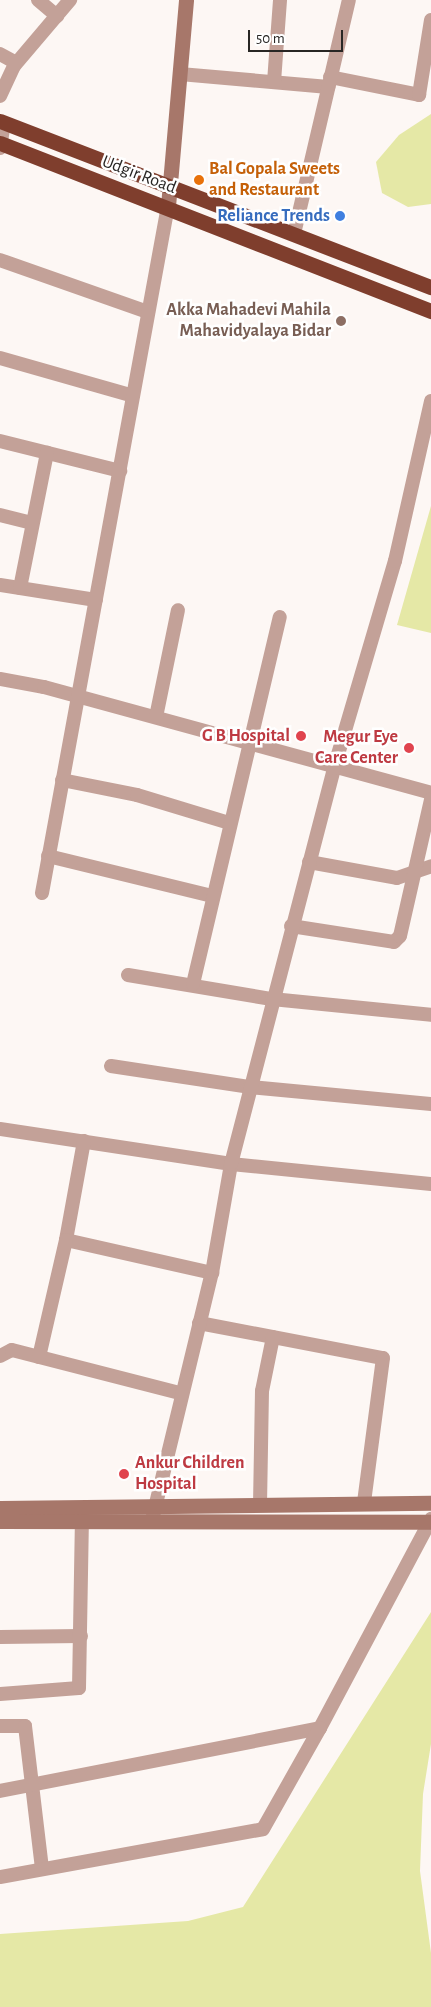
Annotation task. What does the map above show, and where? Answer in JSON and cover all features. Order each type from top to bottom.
[{"type":"highway","name":"Udgir Road","points":[[2,122],[431,287]]},
{"type":"highway","name":"Udgir Road","points":[[0,145],[168,206],[431,311]]},
{"type":"main road","points":[[168,206],[186,0]]},
{"type":"main road","points":[[0,1522],[82,1522],[260,1505],[431,1503]]},
{"type":"main road","points":[[0,1508],[154,1515],[430,1520]]},
{"type":"street","points":[[38,0],[57,16]]},
{"type":"street","points":[[0,96],[16,63],[70,0]]},
{"type":"street","points":[[274,82],[280,0]]},
{"type":"street","points":[[294,234],[349,0]]},
{"type":"street","points":[[180,74],[274,82],[329,82],[419,95],[431,20]]},
{"type":"street","points":[[0,54],[16,63]]},
{"type":"street","points":[[0,145],[2,122]]},
{"type":"street","points":[[42,893],[168,206]]},
{"type":"street","points":[[0,260],[148,312]]},
{"type":"street","points":[[0,358],[133,396]]},
{"type":"street","points":[[154,1515],[180,1393],[212,1273],[231,1164],[250,1087],[334,768],[395,561],[431,401]]},
{"type":"street","points":[[0,441],[120,471]]},
{"type":"street","points":[[20,588],[47,453]]},
{"type":"street","points":[[0,515],[32,523]]},
{"type":"street","points":[[0,585],[96,600]]},
{"type":"street","points":[[156,717],[178,610]]},
{"type":"street","points":[[194,984],[229,823],[280,617]]},
{"type":"street","points":[[0,679],[78,696],[249,742],[334,768],[431,793]]},
{"type":"street","points":[[62,780],[138,795],[229,823]]},
{"type":"street","points":[[292,926],[394,942],[400,936],[431,799]]},
{"type":"street","points":[[48,856],[212,896]]},
{"type":"street","points":[[309,862],[397,878],[431,866]]},
{"type":"street","points":[[128,975],[194,984],[272,999],[431,1015]]},
{"type":"street","points":[[111,1066],[250,1087],[431,1104]]},
{"type":"street","points":[[0,1129],[231,1164],[431,1184]]},
{"type":"street","points":[[39,1357],[66,1240],[84,1141]]},
{"type":"street","points":[[66,1240],[212,1273]]},
{"type":"street","points":[[199,1323],[383,1358],[364,1503]]},
{"type":"street","points":[[260,1505],[262,1391],[273,1337]]},
{"type":"street","points":[[0,1356],[12,1350],[180,1393]]},
{"type":"street","points":[[0,1877],[263,1829],[320,1728],[430,1520]]},
{"type":"street","points":[[0,1694],[79,1688],[82,1522]]},
{"type":"street","points":[[0,1638],[81,1636]]},
{"type":"street","points":[[0,1726],[25,1726],[30,1785],[42,1869]]},
{"type":"street","points":[[0,1791],[320,1728]]},
{"type":"green space","points":[[431,114],[431,204],[408,207],[382,193],[376,162],[399,135]]},
{"type":"green space","points":[[431,506],[431,633],[397,625]]},
{"type":"green space","points":[[431,1612],[431,1744],[423,1794],[420,1871],[431,1953],[431,2007],[0,2007],[0,1934],[188,1921],[243,1907]]},
{"type":"place","name":"Bal Gopala Sweets and Restaurant","points":[[199,180]]},
{"type":"place","name":"Reliance Trends","points":[[340,216]]},
{"type":"place","name":"Akka Mahadevi Mahila Mahavidyalaya Bidar","points":[[341,321]]},
{"type":"place","name":"G B Hospital","points":[[301,736]]},
{"type":"place","name":"Megur Eye Care Center","points":[[409,748]]},
{"type":"place","name":"Ankur Children Hospital","points":[[124,1474]]}]
